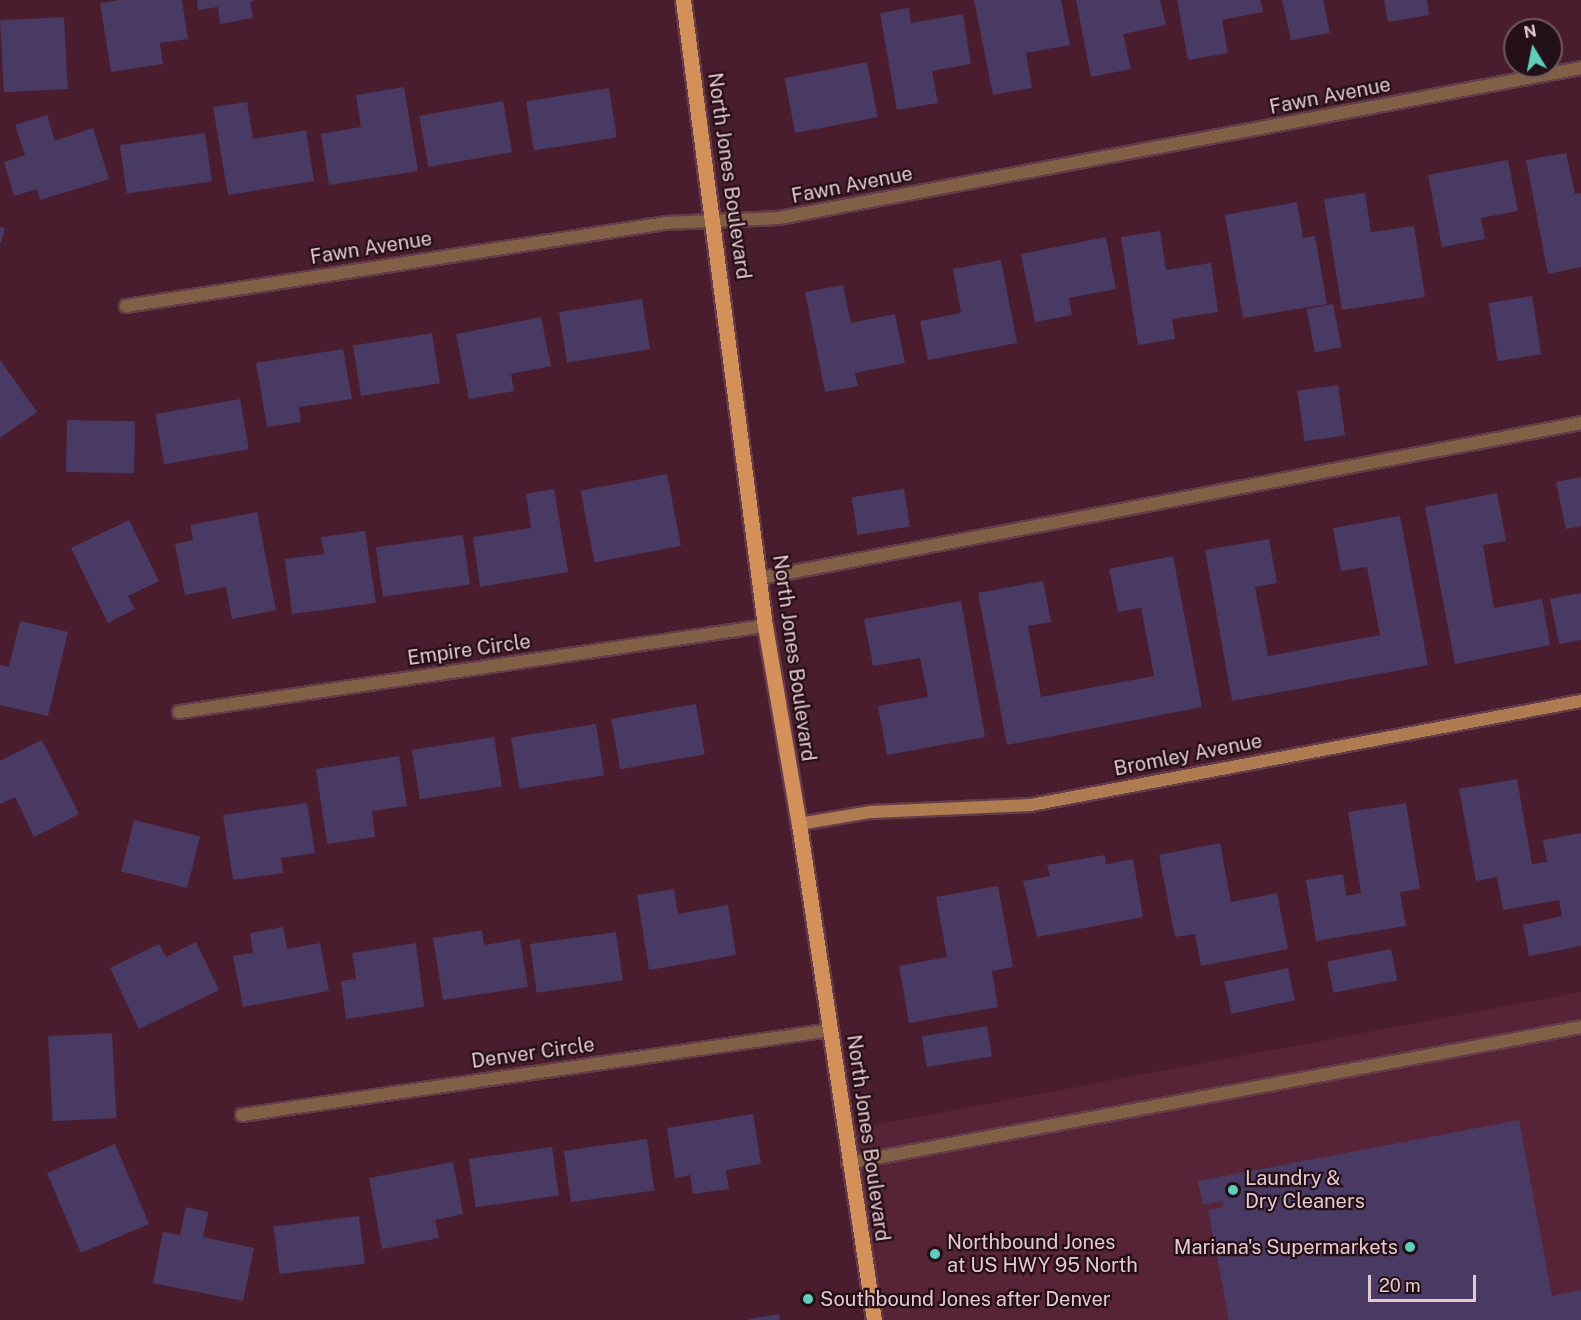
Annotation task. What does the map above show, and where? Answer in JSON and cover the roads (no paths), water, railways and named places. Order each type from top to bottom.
[{"type":"main road","name":"North Jones Boulevard","points":[[683,0],[715,220],[765,626],[799,824],[831,1030],[848,1163],[874,1320]]},
{"type":"street","name":"Fawn Avenue","points":[[126,306],[666,222],[779,218],[1581,68]]},
{"type":"street","points":[[760,578],[1581,423]]},
{"type":"street","name":"Empire Circle","points":[[179,712],[765,626]]},
{"type":"street","name":"Bromley Avenue","points":[[799,824],[871,812],[1031,805],[1581,701]]},
{"type":"street","points":[[848,1163],[1581,1027]]},
{"type":"street","name":"Denver Circle","points":[[242,1115],[831,1030]]},
{"type":"place","name":"Laundry & Dry Cleaners","points":[[1233,1190]]},
{"type":"place","name":"Mariana's Supermarkets","points":[[1410,1247]]},
{"type":"place","name":"Northbound Jones at US HWY 95 North","points":[[935,1254]]},
{"type":"place","name":"Southbound Jones after Denver","points":[[808,1299]]}]
